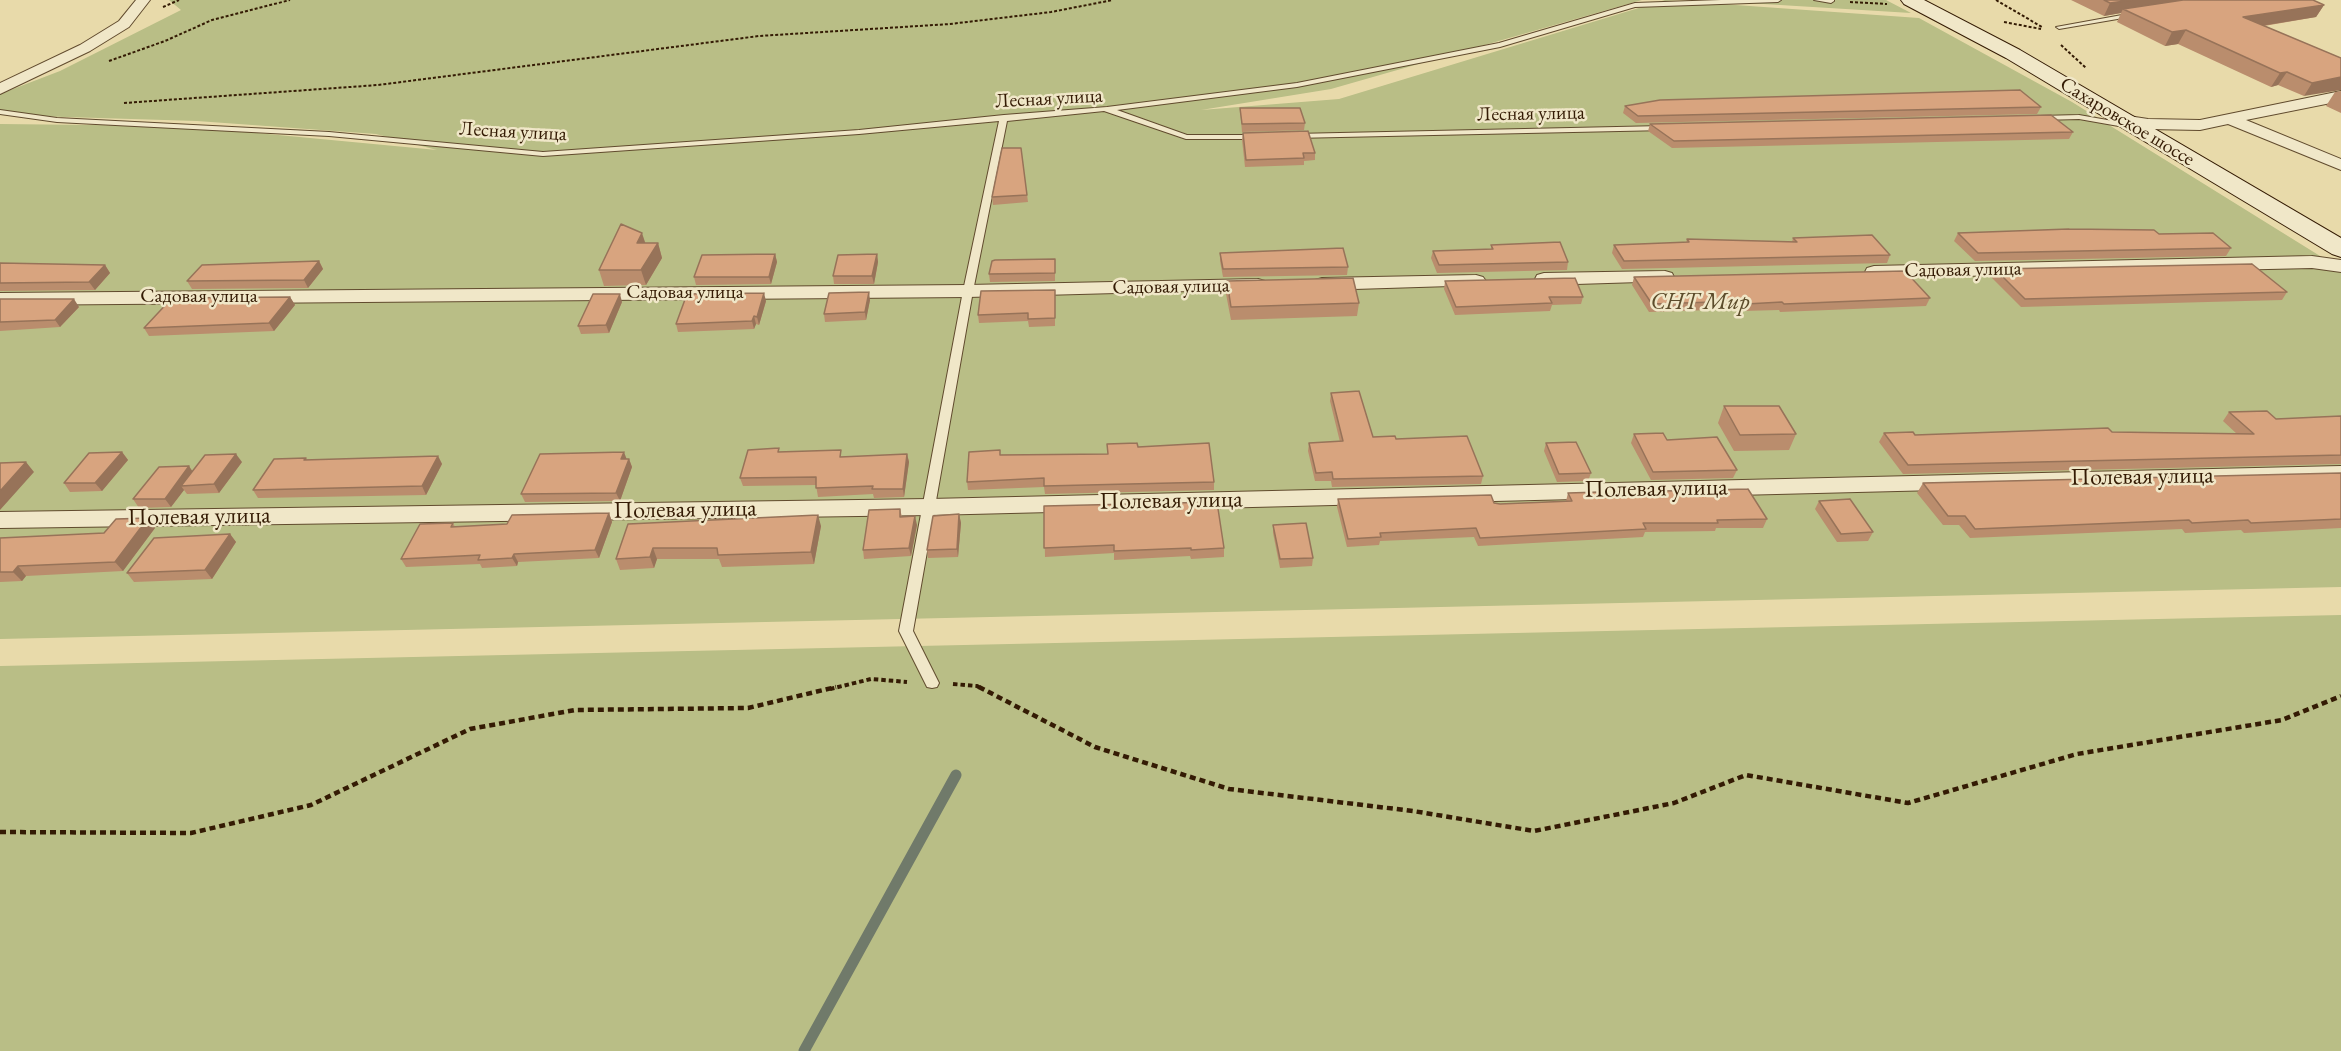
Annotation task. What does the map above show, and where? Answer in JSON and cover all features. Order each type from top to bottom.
[{"type":"main road","name":"Сахаровское шоссе","points":[[1915,3],[2013,54],[2341,249]]},
{"type":"street","points":[[0,89],[85,48],[124,24],[143,0]]},
{"type":"street","points":[[2128,124],[2200,125],[2341,96]]},
{"type":"street","points":[[2229,119],[2341,165]]},
{"type":"street","name":"Садовая улица","points":[[1861,273],[2312,262],[2341,266]]},
{"type":"street","points":[[1528,280],[1683,277]]},
{"type":"street","points":[[1302,284],[1492,280]]},
{"type":"street","name":"Садовая улица","points":[[0,299],[968,291],[1278,285]]},
{"type":"street","name":"Полевая улица","points":[[0,520],[930,507],[2341,473]]},
{"type":"lane","points":[[1105,109],[1297,85],[1500,45],[1635,5],[1778,0]]},
{"type":"lane","points":[[1817,0],[1831,1]]},
{"type":"lane","points":[[2059,27],[2137,15]]},
{"type":"lane","name":"Лесная улица","points":[[0,112],[57,120],[329,134],[543,154],[859,132],[1105,109],[1186,137],[1272,137]]},
{"type":"lane","points":[[932,683],[906,631],[968,291],[1004,117]]},
{"type":"lane","points":[[2032,118],[2079,117],[2128,124]]},
{"type":"lane","name":"Лесная улица","points":[[1284,136],[1676,127]]},
{"type":"path","points":[[109,60],[165,41],[212,20],[290,0]]},
{"type":"path","points":[[119,103],[378,85],[759,36],[950,24],[1051,12],[1113,0]]},
{"type":"path","points":[[1996,0],[2049,31]]},
{"type":"path","points":[[1831,1],[1915,3]]},
{"type":"path","points":[[0,832],[191,833],[311,806],[470,729],[575,710],[748,708],[871,679],[976,686],[1095,747],[1229,789],[1413,811],[1534,831],[1674,803],[1746,775],[1908,803],[2077,754],[2282,720],[2341,696]]},
{"type":"green space","name":"СНТ Мир","points":[[169,0],[1642,0],[1331,89],[1201,110],[1339,99],[1665,0],[1919,18],[2072,102],[2341,269],[2341,587],[0,639],[0,124],[183,126],[437,150],[376,134],[197,121],[0,115],[0,94],[60,71],[181,10]]},
{"type":"green space","points":[[1698,0],[1886,0],[1911,13]]},
{"type":"green space","points":[[2341,615],[2341,1051],[0,1051],[0,666]]},
{"type":"building","points":[[2104,0],[2132,0],[2110,3]]},
{"type":"building","points":[[2183,0],[2313,0],[2324,5],[2243,17],[2341,58],[2341,77],[2312,83],[2287,72],[2280,73],[2186,30],[2172,32],[2123,9]]},
{"type":"building","points":[[2020,90],[2041,107],[1638,116],[1625,106],[1660,100]]},
{"type":"building","points":[[1240,108],[1300,108],[1305,123],[1242,124]]},
{"type":"building","points":[[2051,115],[2073,132],[1674,141],[1650,124]]},
{"type":"building","points":[[1308,131],[1315,153],[1303,153],[1304,158],[1246,160],[1243,133]]},
{"type":"building","points":[[1002,148],[1021,148],[1027,195],[992,197]]},
{"type":"building","points":[[621,224],[642,233],[637,243],[658,243],[641,270],[599,270]]},
{"type":"building","points":[[2069,229],[2154,230],[2159,234],[2213,233],[2231,248],[1978,253],[1958,233]]},
{"type":"building","points":[[1872,235],[1890,255],[1624,261],[1614,245],[1689,242],[1687,239],[1797,242],[1793,238]]},
{"type":"building","points":[[1560,242],[1568,262],[1439,265],[1433,251],[1493,249],[1491,245]]},
{"type":"building","points":[[1343,248],[1348,267],[1223,269],[1220,253]]},
{"type":"building","points":[[775,254],[769,277],[694,277],[702,255]]},
{"type":"building","points":[[877,254],[872,276],[833,276],[838,255]]},
{"type":"building","points":[[1055,259],[1055,273],[989,274],[992,261],[995,260]]},
{"type":"building","points":[[319,261],[304,280],[187,281],[202,265]]},
{"type":"building","points":[[0,263],[105,265],[89,282],[0,283]]},
{"type":"building","points":[[2252,264],[2287,292],[2025,299],[1995,269]]},
{"type":"building","points":[[1905,271],[1930,298],[1784,304],[1782,302],[1746,304],[1744,301],[1652,304],[1634,277]]},
{"type":"building","points":[[1353,278],[1359,303],[1231,307],[1227,281]]},
{"type":"building","points":[[1575,278],[1583,297],[1549,297],[1552,303],[1456,307],[1445,281]]},
{"type":"building","points":[[1055,290],[1055,318],[1028,319],[1028,313],[978,315],[981,291]]},
{"type":"building","points":[[869,292],[865,312],[824,314],[829,293]]},
{"type":"building","points":[[764,293],[757,317],[754,316],[752,321],[676,324],[687,294]]},
{"type":"building","points":[[593,294],[620,294],[606,325],[578,326]]},
{"type":"building","points":[[290,297],[269,323],[144,328],[172,298]]},
{"type":"building","points":[[0,299],[74,299],[55,320],[0,322]]},
{"type":"building","points":[[1359,391],[1373,437],[1395,436],[1396,439],[1467,436],[1483,476],[1333,479],[1332,472],[1316,473],[1309,443],[1343,441],[1331,393]]},
{"type":"building","points":[[1724,406],[1779,406],[1796,434],[1740,435]]},
{"type":"building","points":[[2267,411],[2276,419],[2341,416],[2341,455],[1908,465],[1884,433],[1913,432],[1915,435],[2108,428],[2112,432],[2254,434],[2229,412]]},
{"type":"building","points":[[1663,433],[1667,440],[1717,437],[1737,470],[1653,472],[1634,434]]},
{"type":"building","points":[[1576,442],[1591,473],[1559,474],[1546,443]]},
{"type":"building","points":[[1137,443],[1138,447],[1209,443],[1214,482],[1044,486],[1044,478],[967,482],[969,452],[1000,450],[1000,455],[1108,454],[1107,444]]},
{"type":"building","points":[[779,448],[778,452],[841,450],[840,457],[907,454],[903,489],[872,489],[873,486],[816,488],[816,477],[740,478],[748,450]]},
{"type":"building","points":[[122,452],[95,483],[64,483],[89,453]]},
{"type":"building","points":[[624,452],[621,459],[629,459],[616,493],[521,494],[540,454]]},
{"type":"building","points":[[236,454],[214,484],[181,486],[205,455]]},
{"type":"building","points":[[438,456],[422,486],[253,490],[274,459]]},
{"type":"building","points":[[26,462],[0,491],[0,463]]},
{"type":"building","points":[[189,466],[165,499],[133,499],[159,467]]},
{"type":"building","points":[[2341,473],[2341,519],[2251,523],[2248,520],[2192,523],[2189,520],[1975,529],[1965,516],[1948,516],[1923,483]]},
{"type":"building","points":[[1748,489],[1767,519],[1717,520],[1718,523],[1643,523],[1646,529],[1480,538],[1476,528],[1380,533],[1381,537],[1348,539],[1338,499],[1491,495],[1494,503],[1500,504],[1572,501],[1568,493],[1600,492],[1602,497],[1666,494],[1664,491]]},
{"type":"building","points":[[1850,499],[1873,532],[1841,534],[1819,501]]},
{"type":"building","points":[[1217,502],[1224,548],[1114,551],[1114,545],[1044,548],[1044,506]]},
{"type":"building","points":[[900,509],[900,517],[915,516],[909,548],[863,550],[869,510]]},
{"type":"building","points":[[609,513],[595,550],[514,554],[512,558],[478,560],[480,555],[401,559],[420,524],[453,523],[451,527],[507,524],[512,515]]},
{"type":"building","points":[[959,514],[957,549],[927,550],[933,516]]},
{"type":"building","points":[[818,515],[811,552],[718,555],[717,548],[653,548],[650,557],[616,559],[628,524]]},
{"type":"building","points":[[148,518],[115,562],[18,566],[13,572],[0,572],[0,538],[104,533],[116,519]]},
{"type":"building","points":[[1306,523],[1313,558],[1280,559],[1273,525]]},
{"type":"building","points":[[230,534],[205,570],[127,573],[154,538]]},
{"type":"waterway","points":[[804,1051],[956,775]]}]
